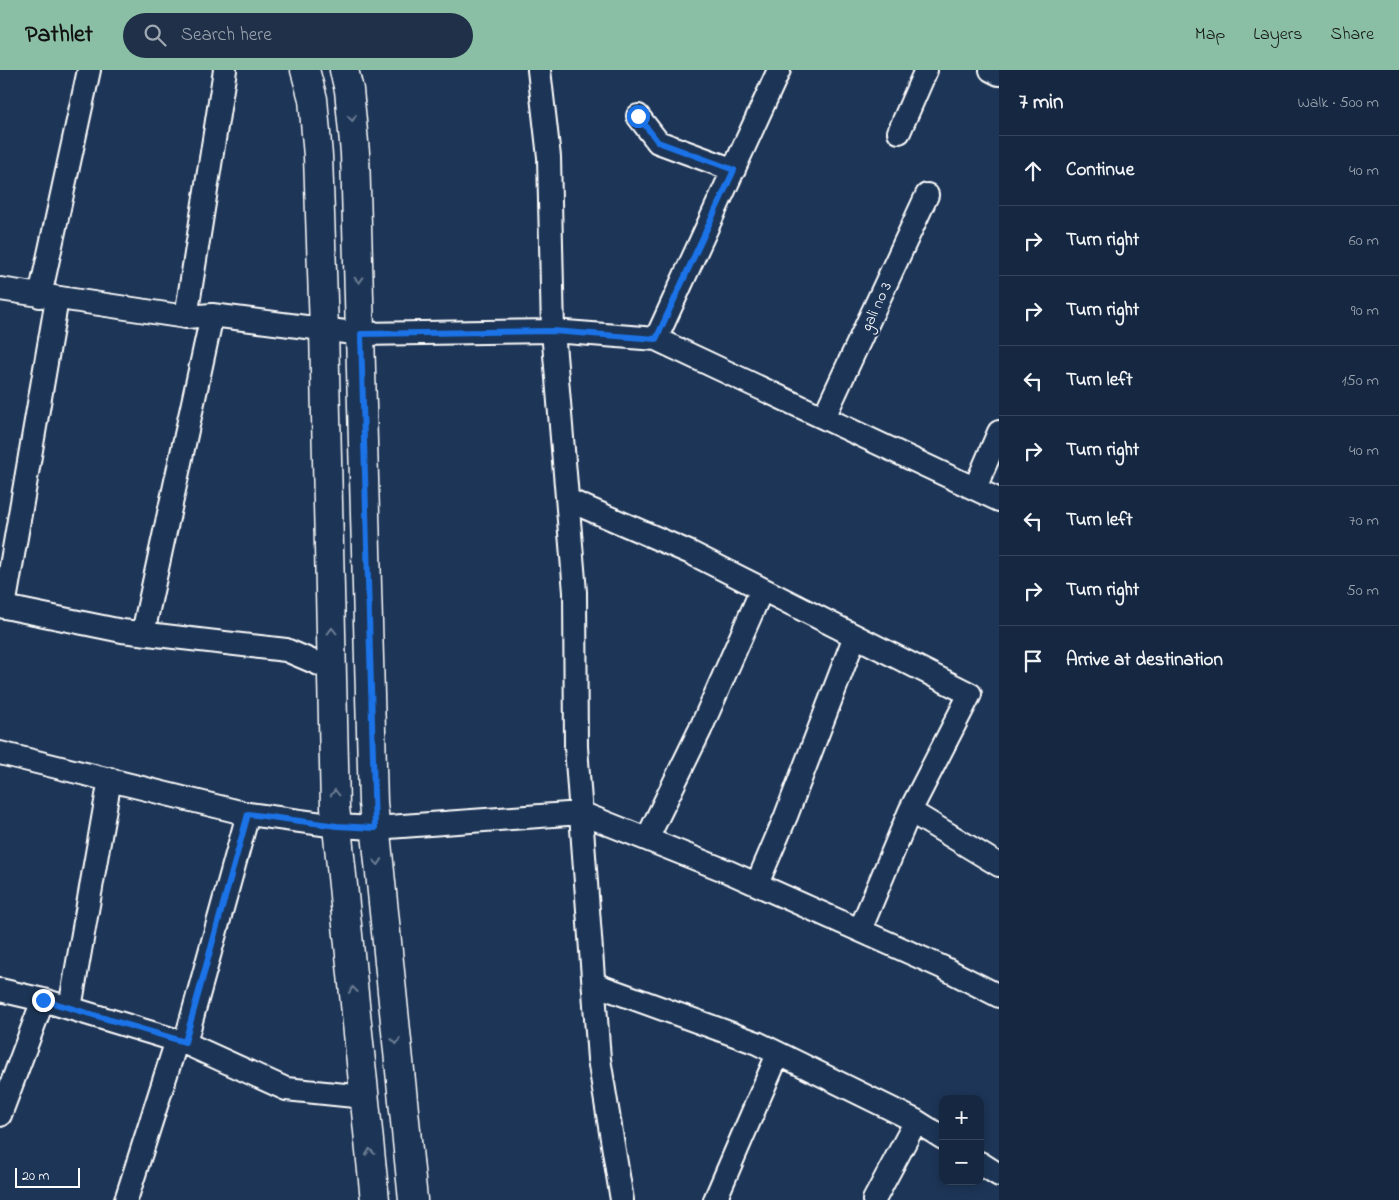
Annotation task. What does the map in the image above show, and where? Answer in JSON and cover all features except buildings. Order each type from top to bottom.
[{"type":"street","points":[[89,70],[48,298],[2,607],[143,633],[286,650],[332,670]]},
{"type":"street","points":[[186,317],[225,70]]},
{"type":"street","points":[[305,70],[313,99],[318,156],[337,826],[375,1200]]},
{"type":"street","points":[[344,70],[349,90],[355,153],[375,828],[413,1200]]},
{"type":"street","points":[[539,70],[549,158],[553,331],[575,592],[576,747],[599,1059],[622,1200]]},
{"type":"street","points":[[656,339],[779,70]]},
{"type":"street","points":[[899,132],[926,70]]},
{"type":"street","points":[[991,70],[999,74]]},
{"type":"street","points":[[638,116],[658,142],[734,170]]},
{"type":"street","name":"gali no 3","points":[[824,418],[927,195]]},
{"type":"street","points":[[0,289],[48,298],[186,317],[212,315],[361,334],[553,331],[656,339],[999,500]]},
{"type":"street","points":[[143,633],[212,315]]},
{"type":"street","points":[[975,488],[999,432]]},
{"type":"street","points":[[568,500],[691,553],[970,694],[910,811],[860,930]]},
{"type":"street","points":[[647,839],[700,730],[762,589]]},
{"type":"street","points":[[757,884],[786,816],[855,636]]},
{"type":"street","points":[[0,753],[248,814],[337,826],[375,828],[581,813],[757,884],[942,967],[999,996]]},
{"type":"street","points":[[70,1008],[110,779]]},
{"type":"street","points":[[910,811],[999,865]]},
{"type":"street","points":[[126,1200],[181,1041],[248,814]]},
{"type":"street","points":[[594,984],[757,1043],[916,1121],[939,1135]]},
{"type":"street","points":[[0,990],[43,1000],[181,1041],[286,1089],[364,1097]]},
{"type":"street","points":[[0,1115],[43,1000]]},
{"type":"street","points":[[715,1200],[778,1054]]},
{"type":"street","points":[[874,1200],[916,1121]]},
{"type":"street","points":[[984,1166],[999,1175]]},
{"type":"route","points":[[43,1000],[185,1042],[248,814],[337,826],[375,828],[361,334],[553,331],[656,339],[734,170],[658,142],[638,116]]}]
